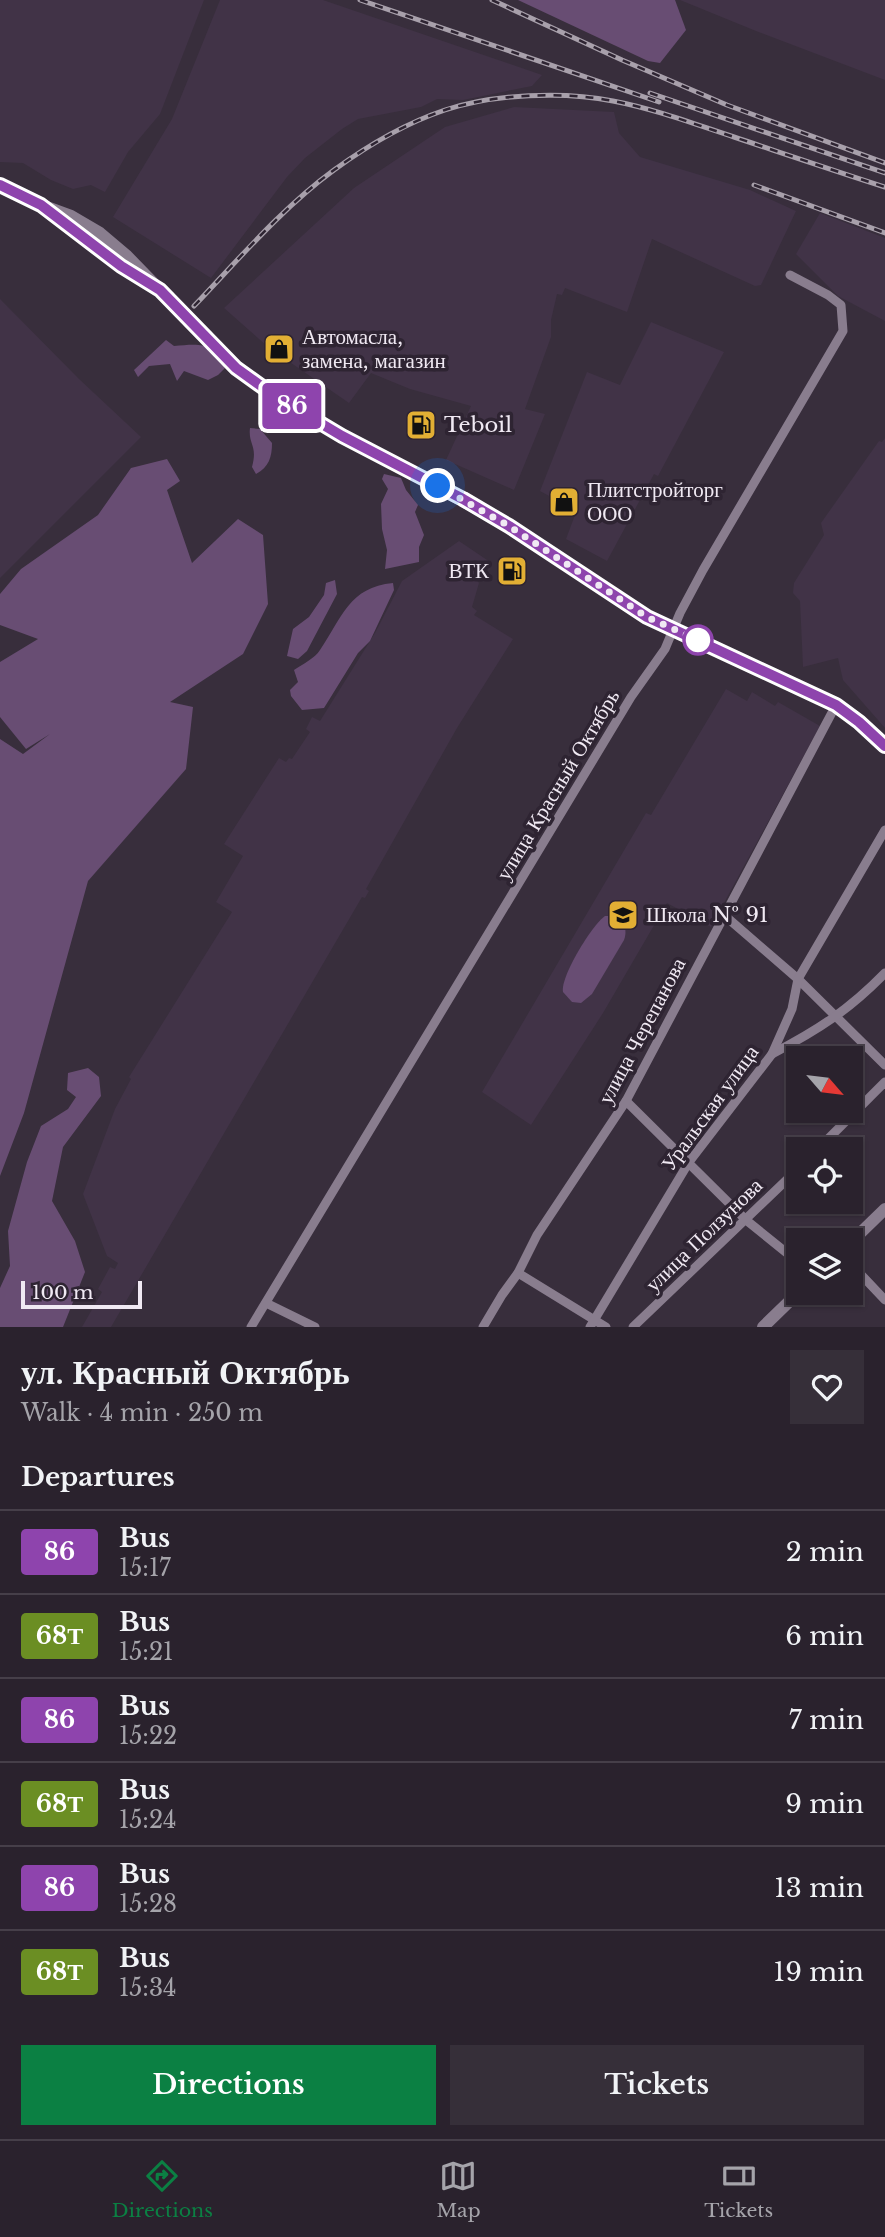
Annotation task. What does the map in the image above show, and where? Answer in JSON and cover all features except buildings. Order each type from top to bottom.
[{"type":"main road","points":[[0,185],[41,205],[121,266],[160,290],[236,368],[275,396],[342,436],[509,526],[616,598],[673,629],[836,705],[885,746]]},
{"type":"main road","points":[[863,1230],[885,1209]]},
{"type":"main road","points":[[763,1327],[786,1305]]},
{"type":"street","name":"улица Красный Октябрь","points":[[251,1327],[631,697],[665,649],[704,570],[843,331],[841,305],[790,275]]},
{"type":"street","name":"улица Черепанова","points":[[483,1327],[518,1273],[537,1235],[626,1101],[836,705]]},
{"type":"street","name":"Уральская улица","points":[[592,1323],[689,1161],[772,1054],[792,1009],[799,979],[885,830]]},
{"type":"street","points":[[724,915],[799,979],[885,1065]]},
{"type":"street","points":[[772,1054],[836,1017],[856,1002],[885,973]]},
{"type":"street","points":[[830,1137],[885,1082]]},
{"type":"street","points":[[626,1101],[746,1220],[786,1252]]},
{"type":"street","name":"улица Ползунова","points":[[633,1327],[786,1181]]},
{"type":"street","points":[[518,1273],[592,1323],[606,1327]]},
{"type":"street","points":[[863,1277],[885,1300]]},
{"type":"street","points":[[266,1303],[315,1327]]},
{"type":"shaded area","points":[[0,0],[204,0],[160,114],[128,152],[105,192],[91,185],[73,189],[51,180],[23,163],[0,162]]},
{"type":"shaded area","points":[[220,0],[323,0],[542,75],[532,86],[463,100],[437,99],[421,107],[358,119],[305,158],[287,177],[211,278],[113,217],[172,119]]},
{"type":"shaded area","points":[[518,0],[675,0],[686,30],[660,63],[648,61]]},
{"type":"shaded area","points":[[680,0],[885,0],[885,80],[756,31]]},
{"type":"shaded area","points":[[514,107],[614,112],[619,133],[640,157],[750,190],[796,211],[761,285],[755,286],[652,239],[627,312],[565,288],[562,295],[557,294],[551,320],[551,337],[525,409],[545,414],[514,490],[446,460],[471,406],[410,389],[371,373],[349,403],[268,347],[224,308],[354,188],[445,127]]},
{"type":"shaded area","points":[[820,213],[885,238],[885,321],[838,296],[796,254]]},
{"type":"shaded area","points":[[0,299],[141,437],[0,578]]},
{"type":"shaded area","points":[[651,322],[724,352],[658,476],[654,474],[607,561],[566,539],[575,515],[573,509],[540,491],[587,372],[620,385]]},
{"type":"shaded area","points":[[166,340],[174,346],[205,346],[216,353],[225,368],[208,380],[184,371],[177,381],[170,364],[149,366],[138,377],[134,370]]},
{"type":"shaded area","points":[[250,428],[260,429],[272,443],[269,461],[256,474],[252,467],[254,454]]},
{"type":"shaded area","points":[[885,438],[885,728],[843,680],[838,658],[803,667],[800,601],[793,593],[794,583],[824,535],[821,523],[879,441],[882,442]]},
{"type":"shaded area","points":[[167,459],[180,481],[167,490],[192,563],[238,519],[263,535],[268,604],[243,654],[170,702],[193,707],[186,769],[88,881],[24,1113],[0,1176],[0,739],[23,754],[50,734],[26,749],[0,717],[0,662],[38,639],[0,625],[0,594],[21,569],[98,515],[131,468]]},
{"type":"shaded area","points":[[384,474],[401,478],[406,490],[418,505],[415,512],[424,535],[419,547],[419,562],[385,569],[387,550],[382,529],[381,504],[388,489],[382,479]]},
{"type":"shaded area","points":[[459,541],[490,562],[475,578],[479,583],[472,607],[477,611],[474,615],[513,639],[457,728],[366,889],[369,891],[365,898],[362,897],[111,1327],[82,1327],[102,1292],[98,1289],[110,1267],[115,1269],[118,1263],[107,1256],[83,1194],[115,1109],[131,1079],[129,1077],[232,912],[216,902],[243,856],[224,844],[279,758],[286,762],[289,758],[292,759],[310,732],[306,729],[312,717],[320,721],[375,633],[402,581]]},
{"type":"shaded area","points":[[335,580],[337,594],[307,651],[298,659],[287,656],[293,629],[309,617],[324,595],[326,583]]},
{"type":"shaded area","points":[[393,583],[394,590],[370,641],[358,653],[324,708],[302,710],[291,696],[290,690],[298,682],[294,670],[318,653],[341,616],[356,598],[378,586]]},
{"type":"shaded area","name":"Школа № 91","points":[[726,689],[747,701],[752,692],[775,706],[778,702],[820,726],[711,927],[667,903],[603,1013],[531,1125],[482,1092],[646,813],[651,815]]},
{"type":"shaded area","points":[[605,916],[622,923],[625,930],[624,940],[592,994],[581,1003],[572,1002],[563,992],[566,975],[585,940]]},
{"type":"shaded area","points":[[88,1068],[99,1077],[101,1096],[63,1147],[52,1201],[75,1241],[85,1272],[63,1327],[0,1327],[0,1288],[10,1266],[8,1231],[27,1162],[41,1126],[68,1109],[76,1097],[67,1090],[68,1073]]},
{"type":"railway","points":[[360,0],[659,102]]},
{"type":"railway","points":[[492,0],[727,105],[885,163]]},
{"type":"railway","points":[[650,93],[885,173]]},
{"type":"railway","points":[[194,306],[278,218],[347,161],[416,121],[485,100],[551,95],[629,104],[885,187]]},
{"type":"railway","points":[[754,185],[885,233]]},
{"type":"bus line","name":"86","points":[[0,185],[41,205],[121,266],[160,290],[236,368],[275,396],[342,436],[509,526],[647,617],[836,705],[885,746]]},
{"type":"place","name":"Автомасла, замена, магазин","points":[[279,349]]},
{"type":"place","name":"Teboil","points":[[421,425]]},
{"type":"place","name":"Плитстройторг ООО","points":[[564,502]]},
{"type":"place","name":"ВТК","points":[[512,571]]},
{"type":"place","name":"Школа № 91","points":[[623,915]]},
{"type":"route","points":[[438,486],[509,526],[647,617],[698,640]]}]
